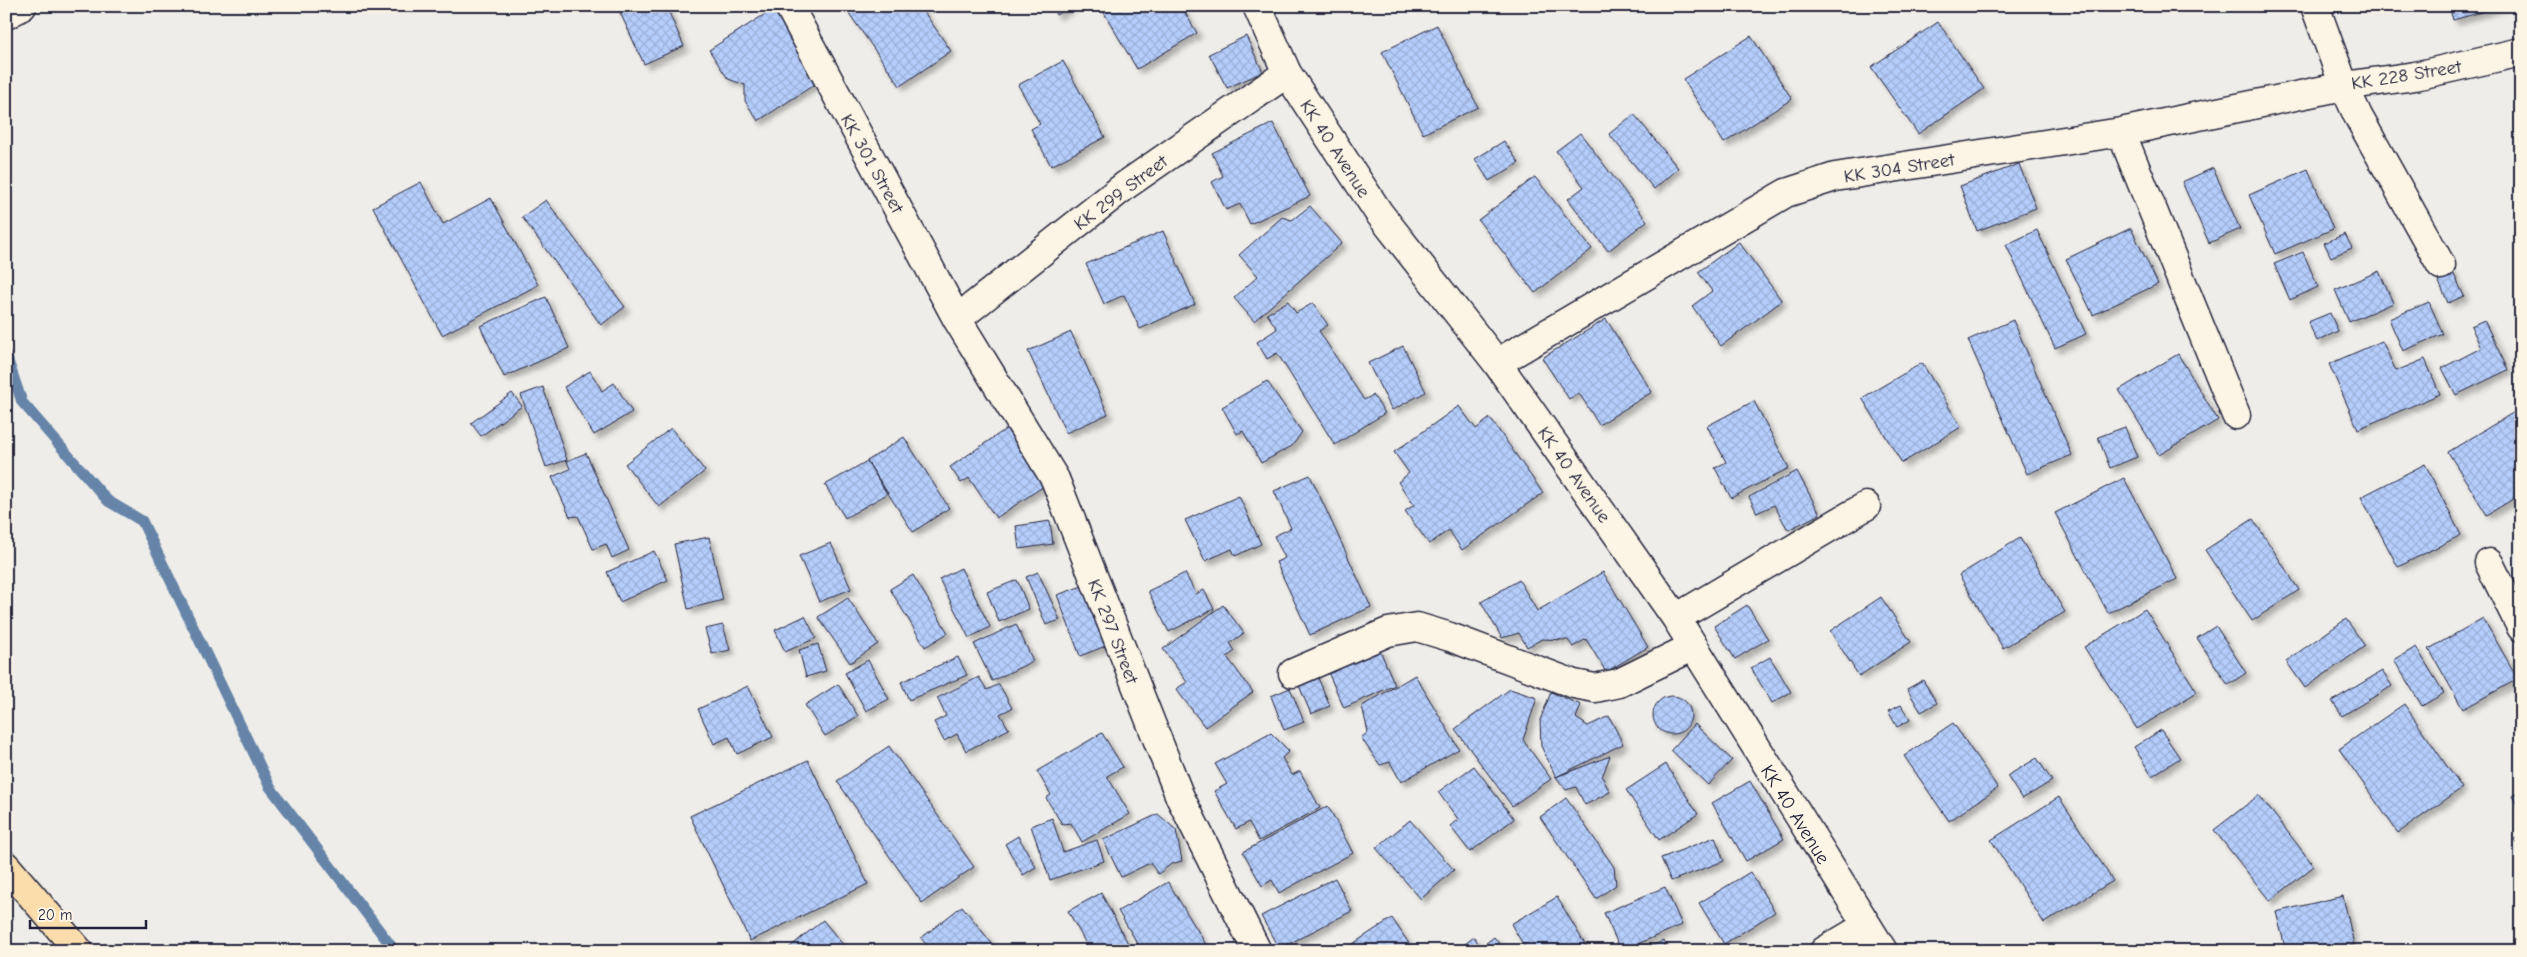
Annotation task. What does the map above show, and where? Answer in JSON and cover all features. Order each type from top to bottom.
[{"type":"main road","points":[[6,866],[78,951]]},
{"type":"street","points":[[6,14],[22,6]]},
{"type":"street","name":"KK 301 Street","points":[[789,6],[957,319]]},
{"type":"street","name":"KK 40 Avenue","points":[[1257,6],[1287,73],[1379,213],[1497,363],[1676,618],[1692,647],[1883,951]]},
{"type":"street","name":"KK 228 Street","points":[[2315,6],[2344,86],[2415,76],[2521,52]]},
{"type":"street","name":"KK 299 Street","points":[[957,319],[1126,185],[1287,73]]},
{"type":"street","points":[[2344,86],[2358,116],[2441,265]]},
{"type":"street","name":"KK 304 Street","points":[[1497,363],[1786,193],[1835,178],[2121,132],[2344,86]]},
{"type":"street","points":[[2121,132],[2236,415]]},
{"type":"street","name":"KK 297 Street","points":[[957,319],[1054,479],[1180,797],[1257,951]]},
{"type":"street","points":[[1676,618],[1866,506]]},
{"type":"street","points":[[2488,563],[2521,627]]},
{"type":"street","points":[[1293,673],[1388,632],[1417,628],[1450,637],[1574,684],[1595,688],[1619,683],[1692,647]]},
{"type":"street","points":[[1824,951],[1866,926]]},
{"type":"building","points":[[617,6],[666,6],[684,46],[644,64]]},
{"type":"building","points":[[856,6],[920,6],[951,51],[900,86],[848,12]]},
{"type":"building","points":[[1052,6],[1073,6],[1056,15]]},
{"type":"building","points":[[1100,6],[1181,6],[1197,33],[1137,69]]},
{"type":"building","points":[[2449,6],[2503,6],[2453,20]]},
{"type":"building","points":[[773,9],[820,81],[758,121],[745,101],[745,85],[728,79],[709,50]]},
{"type":"building","points":[[1938,22],[1984,89],[1918,134],[1871,67]]},
{"type":"building","points":[[1437,25],[1478,107],[1423,134],[1382,52]]},
{"type":"building","points":[[1246,36],[1263,72],[1227,88],[1209,54]]},
{"type":"building","points":[[1751,36],[1792,99],[1724,143],[1683,79]]},
{"type":"building","points":[[1063,61],[1105,137],[1051,166],[1031,129],[1040,124],[1018,85]]},
{"type":"building","points":[[1634,114],[1678,168],[1654,189],[1609,134]]},
{"type":"building","points":[[1273,123],[1310,196],[1250,224],[1240,204],[1226,210],[1212,182],[1223,176],[1212,153]]},
{"type":"building","points":[[1580,133],[1647,221],[1608,251],[1568,199],[1584,187],[1556,151]]},
{"type":"building","points":[[1504,141],[1519,163],[1489,181],[1475,159]]},
{"type":"building","points":[[2019,164],[2036,208],[1977,231],[1960,186]]},
{"type":"building","points":[[2213,168],[2240,229],[2209,243],[2182,182]]},
{"type":"building","points":[[2308,169],[2333,229],[2275,254],[2249,195]]},
{"type":"building","points":[[1535,177],[1592,249],[1535,293],[1478,220]]},
{"type":"building","points":[[421,182],[443,224],[491,198],[538,285],[442,335],[373,207]]},
{"type":"building","points":[[546,200],[625,307],[601,325],[522,217]]},
{"type":"building","points":[[1310,206],[1342,243],[1254,321],[1234,298],[1258,276],[1239,255],[1282,217],[1292,220]]},
{"type":"building","points":[[2131,228],[2158,284],[2093,315],[2066,259]]},
{"type":"building","points":[[2037,230],[2086,334],[2055,348],[2006,245]]},
{"type":"building","points":[[1163,231],[1195,304],[1140,329],[1124,295],[1104,304],[1086,264]]},
{"type":"building","points":[[2345,234],[2352,248],[2331,257],[2324,243]]},
{"type":"building","points":[[1739,242],[1782,301],[1721,346],[1692,306],[1712,291],[1698,272]]},
{"type":"building","points":[[2303,252],[2318,287],[2290,300],[2274,264]]},
{"type":"building","points":[[2451,268],[2464,296],[2448,303],[2436,275]]},
{"type":"building","points":[[2379,271],[2393,303],[2349,322],[2335,290]]},
{"type":"building","points":[[546,297],[569,348],[504,377],[480,326]]},
{"type":"building","points":[[1288,301],[1296,313],[1313,303],[1328,325],[1319,331],[1364,400],[1373,395],[1385,413],[1335,445],[1277,353],[1267,359],[1257,342],[1277,329],[1267,314]]},
{"type":"building","points":[[2429,302],[2443,334],[2403,351],[2389,319]]},
{"type":"building","points":[[2330,313],[2338,331],[2317,341],[2308,322]]},
{"type":"building","points":[[1606,319],[1652,392],[1599,425],[1579,393],[1569,399],[1542,358]]},
{"type":"building","points":[[2013,320],[2072,455],[2027,474],[1968,340]]},
{"type":"building","points":[[2484,320],[2508,370],[2456,395],[2442,368],[2481,348],[2471,326]]},
{"type":"building","points":[[1071,332],[1108,414],[1066,433],[1028,351]]},
{"type":"building","points":[[2382,341],[2396,371],[2425,359],[2440,394],[2358,429],[2329,364]]},
{"type":"building","points":[[1403,346],[1426,392],[1392,410],[1368,363]]},
{"type":"building","points":[[2178,354],[2218,420],[2159,455],[2119,390]]},
{"type":"building","points":[[1922,363],[1961,427],[1902,463],[1862,398]]},
{"type":"building","points":[[590,371],[602,391],[614,383],[632,412],[594,435],[564,387]]},
{"type":"building","points":[[1267,381],[1302,432],[1292,446],[1261,463],[1243,431],[1237,434],[1222,407]]},
{"type":"building","points":[[543,387],[567,460],[546,467],[521,395]]},
{"type":"building","points":[[512,393],[522,406],[481,436],[471,423]]},
{"type":"building","points":[[1754,401],[1789,468],[1731,498],[1715,468],[1726,462],[1707,426]]},
{"type":"building","points":[[1459,406],[1476,429],[1490,418],[1543,493],[1462,550],[1449,530],[1429,544],[1405,511],[1414,505],[1398,482],[1409,473],[1394,452]]},
{"type":"building","points":[[2521,408],[2521,494],[2487,515],[2448,452]]},
{"type":"building","points":[[1009,427],[1047,484],[996,518],[969,478],[961,483],[950,467]]},
{"type":"building","points":[[2125,427],[2137,457],[2110,468],[2098,437]]},
{"type":"building","points":[[671,428],[705,471],[659,507],[625,464]]},
{"type":"building","points":[[904,437],[949,508],[913,532],[867,461]]},
{"type":"building","points":[[586,453],[629,550],[612,558],[606,544],[593,549],[578,516],[570,517],[552,477],[570,469],[567,461]]},
{"type":"building","points":[[867,461],[887,494],[845,518],[825,485]]},
{"type":"building","points":[[2425,464],[2461,535],[2398,567],[2361,497]]},
{"type":"building","points":[[1797,471],[1820,514],[1788,530],[1774,505],[1757,513],[1749,497]]},
{"type":"building","points":[[1310,475],[1371,607],[1310,635],[1276,562],[1285,558],[1274,536],[1291,528],[1274,491]]},
{"type":"building","points":[[2124,478],[2177,579],[2108,613],[2055,513]]},
{"type":"building","points":[[1239,496],[1261,544],[1235,556],[1232,549],[1205,561],[1185,520]]},
{"type":"building","points":[[2253,519],[2299,590],[2252,621],[2205,550]]},
{"type":"building","points":[[1050,521],[1053,544],[1019,549],[1016,526]]},
{"type":"building","points":[[709,537],[723,600],[688,609],[674,544]]},
{"type":"building","points":[[2020,538],[2065,612],[2003,648],[1959,575]]},
{"type":"building","points":[[831,543],[851,589],[819,602],[799,556]]},
{"type":"building","points":[[654,551],[668,580],[620,602],[607,572]]},
{"type":"building","points":[[961,568],[990,627],[969,638],[939,579]]},
{"type":"building","points":[[1038,572],[1060,620],[1046,625],[1026,577]]},
{"type":"building","points":[[1603,572],[1648,647],[1606,672],[1586,639],[1573,647],[1568,640],[1542,639],[1527,647],[1519,633],[1502,638],[1481,602],[1519,580],[1537,611]]},
{"type":"building","points":[[1185,573],[1196,594],[1204,590],[1214,609],[1169,632],[1148,591]]},
{"type":"building","points":[[913,575],[948,633],[925,647],[890,589]]},
{"type":"building","points":[[1017,580],[1029,609],[999,622],[987,592]]},
{"type":"building","points":[[1085,585],[1108,645],[1080,656],[1057,595]]},
{"type":"building","points":[[1881,597],[1911,642],[1859,676],[1830,631]]},
{"type":"building","points":[[848,598],[878,644],[850,663],[818,617]]},
{"type":"building","points":[[1223,605],[1244,633],[1230,643],[1235,651],[1227,657],[1253,692],[1205,727],[1176,689],[1187,682],[1163,649]]},
{"type":"building","points":[[1747,605],[1768,639],[1735,659],[1714,626]]},
{"type":"building","points":[[2145,609],[2197,692],[2137,729],[2084,647]]},
{"type":"building","points":[[805,616],[816,638],[785,652],[775,630]]},
{"type":"building","points":[[2483,618],[2518,679],[2463,709],[2429,649]]},
{"type":"building","points":[[2346,619],[2365,646],[2305,688],[2286,661]]},
{"type":"building","points":[[1016,624],[1033,661],[992,681],[974,644]]},
{"type":"building","points":[[723,625],[730,650],[712,654],[705,629]]},
{"type":"building","points":[[2216,626],[2246,673],[2228,685],[2197,638]]},
{"type":"building","points":[[818,644],[826,671],[806,677],[799,650]]},
{"type":"building","points":[[2416,647],[2444,693],[2422,706],[2394,660]]},
{"type":"building","points":[[1379,648],[1395,685],[1344,708],[1327,670]]},
{"type":"building","points":[[958,657],[967,675],[909,700],[901,682]]},
{"type":"building","points":[[1770,657],[1791,692],[1772,703],[1751,668]]},
{"type":"building","points":[[868,660],[889,699],[866,711],[845,673]]},
{"type":"building","points":[[2382,671],[2392,686],[2342,716],[2332,701]]},
{"type":"building","points":[[1316,673],[1330,706],[1311,714],[1297,681]]},
{"type":"building","points":[[1415,675],[1459,749],[1401,782],[1390,762],[1380,765],[1361,738],[1368,732],[1362,706]]},
{"type":"building","points":[[979,677],[987,690],[999,684],[1012,708],[1000,714],[1009,729],[966,751],[957,734],[944,741],[934,722],[946,716],[937,698]]},
{"type":"building","points":[[1923,680],[1937,703],[1921,712],[1907,689]]},
{"type":"building","points":[[838,684],[858,716],[825,736],[805,705]]},
{"type":"building","points":[[748,686],[773,737],[737,754],[729,737],[714,744],[698,709]]},
{"type":"building","points":[[1290,688],[1304,722],[1284,730],[1271,696]]},
{"type":"building","points":[[1510,689],[1537,698],[1523,740],[1551,779],[1512,806],[1455,729]]},
{"type":"building","points":[[1551,692],[1581,705],[1576,718],[1588,726],[1609,716],[1623,744],[1556,777],[1541,746],[1540,720]]},
{"type":"building","points":[[1672,696],[1685,702],[1691,715],[1685,728],[1672,734],[1659,728],[1653,715],[1659,702]]},
{"type":"building","points":[[2404,704],[2462,788],[2398,833],[2339,749]]},
{"type":"building","points":[[1901,705],[1910,720],[1897,727],[1888,711]]},
{"type":"building","points":[[1953,723],[1998,788],[1949,821],[1904,756]]},
{"type":"building","points":[[1695,724],[1732,760],[1708,785],[1671,750]]},
{"type":"building","points":[[2161,730],[2180,758],[2152,776],[2134,747]]},
{"type":"building","points":[[1102,733],[1123,767],[1107,776],[1130,814],[1082,842],[1071,823],[1062,824],[1046,798],[1051,795],[1037,771]]},
{"type":"building","points":[[1271,733],[1289,751],[1282,758],[1292,775],[1300,771],[1320,808],[1259,841],[1249,822],[1236,829],[1214,791],[1227,784],[1215,764]]},
{"type":"building","points":[[889,746],[974,867],[922,903],[837,781]]},
{"type":"building","points":[[1610,756],[1602,777],[1610,792],[1585,805],[1576,787],[1566,790],[1556,777]]},
{"type":"building","points":[[2037,758],[2052,781],[2022,799],[2007,776]]},
{"type":"building","points":[[808,760],[868,884],[750,941],[690,816]]},
{"type":"building","points":[[1666,764],[1698,814],[1659,840],[1626,790]]},
{"type":"building","points":[[1474,766],[1514,819],[1470,852],[1450,826],[1458,819],[1438,792]]},
{"type":"building","points":[[1750,781],[1784,839],[1746,861],[1712,803]]},
{"type":"building","points":[[2521,791],[2521,812],[2512,796]]},
{"type":"building","points":[[2259,795],[2314,866],[2270,901],[2214,830]]},
{"type":"building","points":[[2059,797],[2113,881],[2044,923],[1991,840]]},
{"type":"building","points":[[1566,798],[1614,867],[1616,885],[1596,899],[1540,817]]},
{"type":"building","points":[[1328,806],[1353,853],[1279,893],[1272,880],[1262,886],[1243,852]]},
{"type":"building","points":[[1158,814],[1176,830],[1182,861],[1171,864],[1158,874],[1150,863],[1121,877],[1103,840]]},
{"type":"building","points":[[1052,818],[1063,852],[1097,840],[1104,861],[1050,880],[1031,826]]},
{"type":"building","points":[[1410,820],[1454,870],[1421,899],[1376,848]]},
{"type":"building","points":[[1018,836],[1036,867],[1023,875],[1005,844]]},
{"type":"building","points":[[2521,836],[2521,850],[2515,839]]},
{"type":"building","points":[[1715,837],[1724,861],[1671,881],[1661,858]]},
{"type":"building","points":[[1750,872],[1775,912],[1724,944],[1699,903]]},
{"type":"building","points":[[1335,878],[1352,911],[1279,949],[1261,916]]},
{"type":"building","points":[[1168,882],[1210,951],[1142,951],[1118,911]]},
{"type":"building","points":[[1665,887],[1682,925],[1621,951],[1604,913]]},
{"type":"building","points":[[1101,893],[1132,951],[1090,951],[1068,911]]},
{"type":"building","points":[[2343,896],[2354,945],[2328,951],[2286,951],[2276,912]]},
{"type":"building","points":[[1557,897],[1589,951],[1527,951],[1511,924]]},
{"type":"building","points":[[962,906],[998,951],[931,951],[921,938]]},
{"type":"building","points":[[1392,918],[1414,951],[1342,951]]},
{"type":"building","points":[[823,920],[848,951],[785,951]]},
{"type":"building","points":[[1474,937],[1481,947],[1494,937],[1505,951],[1456,951]]},
{"type":"building","points":[[1663,941],[1667,951],[1640,951]]},
{"type":"waterway","points":[[6,355],[22,402],[108,501],[142,521],[270,787],[395,951]]}]
